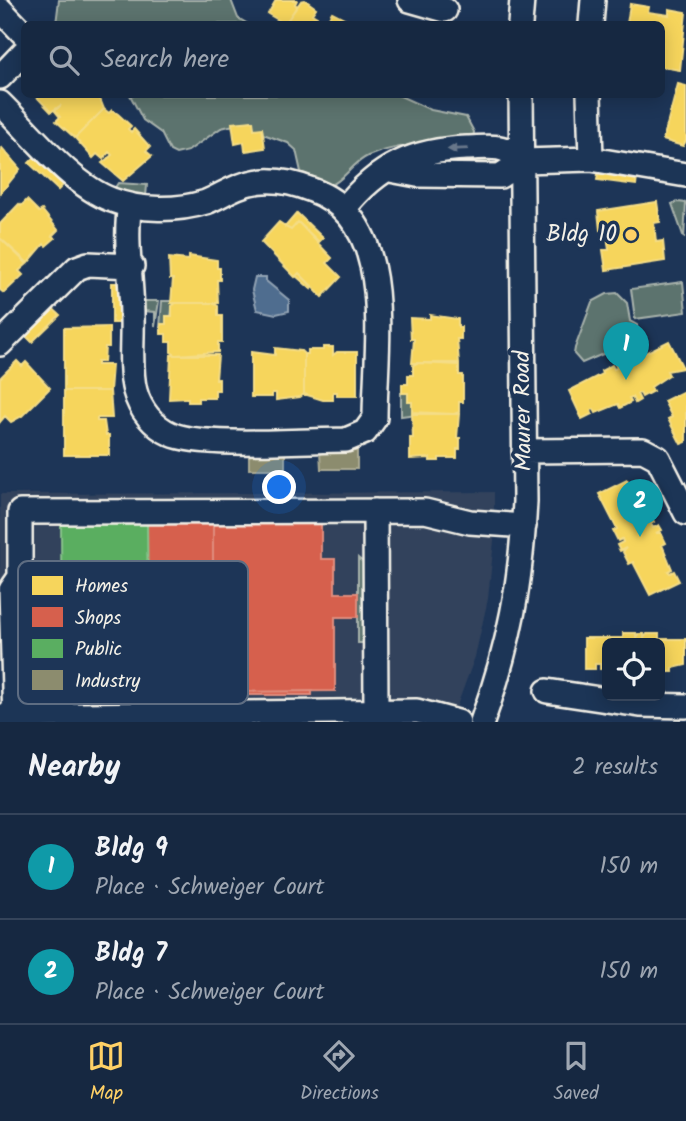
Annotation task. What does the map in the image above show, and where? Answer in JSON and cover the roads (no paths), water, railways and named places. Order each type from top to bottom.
[{"type":"street","points":[[410,0],[445,10]]},
{"type":"street","points":[[520,21],[522,0]]},
{"type":"street","points":[[591,21],[593,0]]},
{"type":"street","points":[[0,9],[21,31]]},
{"type":"street","points":[[0,77],[21,55]]},
{"type":"street","name":"Maurer Road","points":[[481,722],[508,643],[522,560],[522,98]]},
{"type":"street","points":[[589,98],[591,159]]},
{"type":"street","points":[[0,103],[80,181],[111,200],[158,208],[187,206],[242,185],[270,180],[305,187],[327,195],[345,208],[366,244],[376,281],[375,418],[365,432],[346,440],[194,440],[169,434],[156,426],[145,415],[134,390],[132,265],[127,233],[130,205]]},
{"type":"street","points":[[345,208],[363,188],[399,161],[415,154],[442,149],[501,148],[523,161],[591,159],[686,175]]},
{"type":"street","points":[[0,344],[77,268],[88,264],[132,265]]},
{"type":"street","points":[[524,451],[643,450],[658,458],[686,513]]},
{"type":"street","points":[[375,511],[390,715]]},
{"type":"street","points":[[20,561],[20,512],[425,511],[470,522],[524,526]]},
{"type":"street","points":[[6,590],[10,718],[273,717],[430,713],[458,722]]},
{"type":"street","points":[[547,691],[640,705],[686,706]]},
{"type":"place","name":"Bldg 10","points":[[631,235]]},
{"type":"place","name":"Bldg 9","points":[[626,380]]},
{"type":"place","name":"Bldg 7","points":[[640,537]]}]
